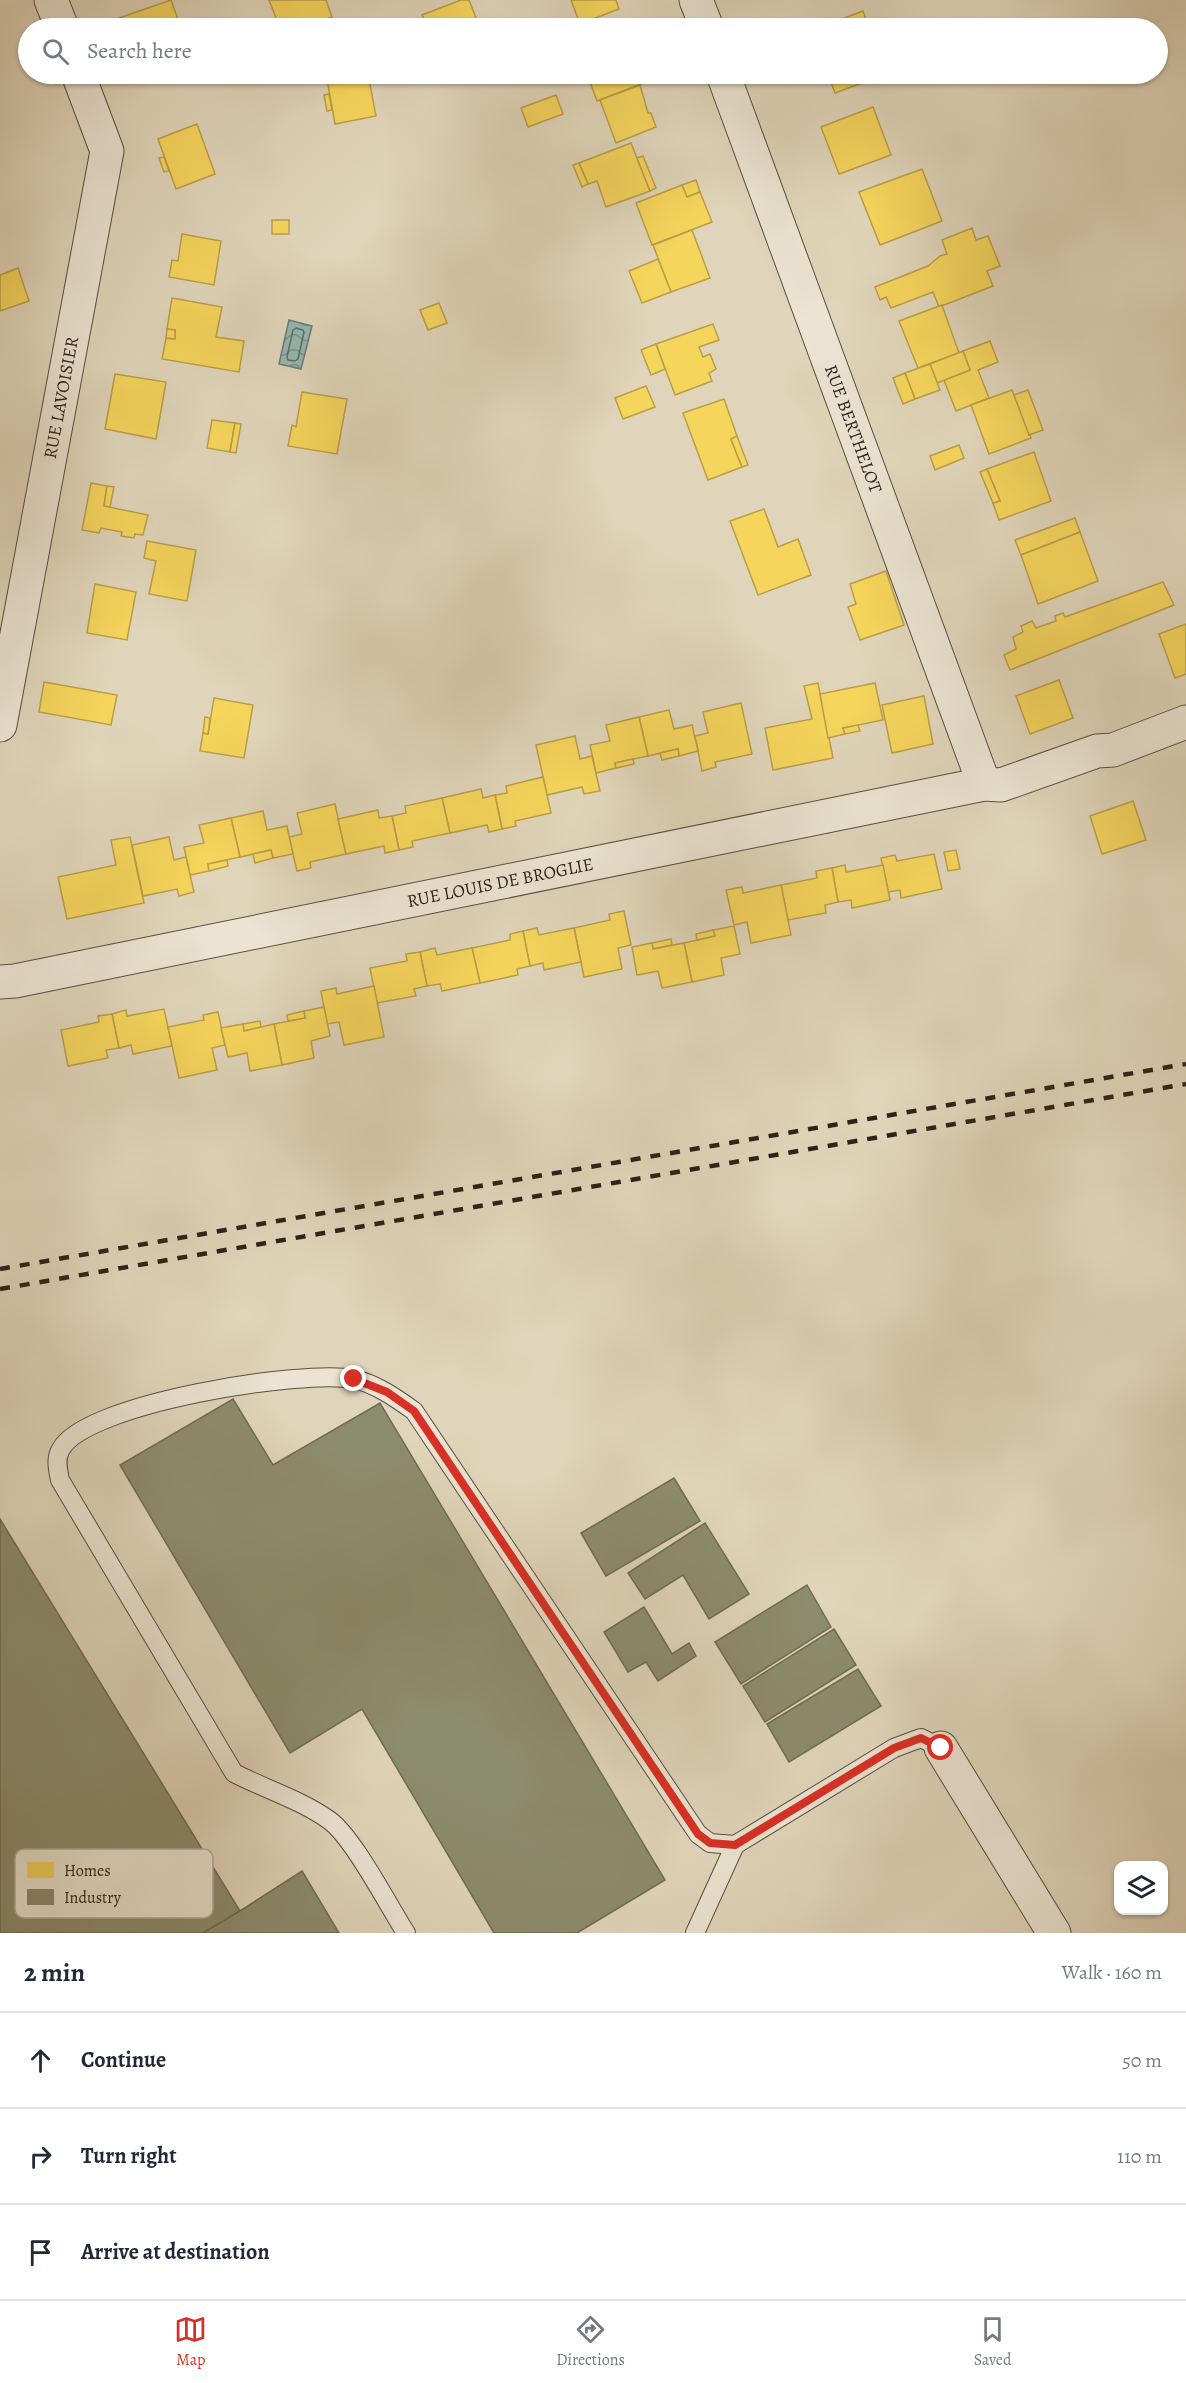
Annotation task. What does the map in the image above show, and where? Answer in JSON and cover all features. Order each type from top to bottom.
[{"type":"street","points":[[51,0],[58,18]]},
{"type":"street","points":[[696,0],[703,18]]},
{"type":"street","name":"RUE LAVOISIER","points":[[0,725],[107,151],[82,84]]},
{"type":"street","name":"RUE BERTHELOT","points":[[727,84],[984,784]]},
{"type":"street","name":"RUE LOUIS DE BROGLIE","points":[[5,975],[984,784],[1001,785],[1096,751],[1113,750],[1186,722]]},
{"type":"street","points":[[941,1748],[1053,1933]]},
{"type":"lane","points":[[406,1933],[353,1848],[331,1821],[301,1803],[234,1773],[60,1480],[57,1460],[61,1448],[82,1430],[117,1413],[209,1390],[322,1377],[354,1379],[387,1392],[414,1411],[698,1834],[710,1843],[735,1845]]},
{"type":"lane","points":[[695,1933],[735,1845],[894,1748],[921,1738],[941,1748]]},
{"type":"water","points":[[289,320],[312,326],[301,369],[279,364]]},
{"type":"building: Homes","points":[[171,0],[177,18],[119,18]]},
{"type":"building: Homes","points":[[269,0],[326,0],[332,17],[329,18],[276,18]]},
{"type":"building: Homes","points":[[461,0],[469,0],[476,18],[423,18],[422,15]]},
{"type":"building: Homes","points":[[571,0],[616,0],[619,9],[596,18],[578,18]]},
{"type":"building: Homes","points":[[863,11],[865,18],[844,18]]},
{"type":"building: Homes","points":[[328,84],[370,84],[376,116],[335,124]]},
{"type":"building: Homes","points":[[591,84],[641,84],[597,101]]},
{"type":"building: Homes","points":[[832,84],[859,84],[835,93]]},
{"type":"building: Homes","points":[[640,85],[648,113],[651,113],[656,127],[616,143],[600,100]]},
{"type":"building: Homes","points":[[329,94],[332,110],[327,111],[324,95]]},
{"type":"building: Homes","points":[[556,95],[563,114],[528,127],[521,108]]},
{"type":"building: Homes","points":[[873,107],[891,155],[839,174],[821,127]]},
{"type":"building: Homes","points":[[197,124],[215,174],[176,189],[158,139]]},
{"type":"building: Homes","points":[[631,143],[650,191],[606,207],[597,181],[588,184],[579,163]]},
{"type":"building: Homes","points":[[643,156],[656,188],[650,191],[637,158]]},
{"type":"building: Homes","points":[[164,157],[169,171],[164,172],[159,158]]},
{"type":"building: Homes","points":[[579,163],[588,184],[582,187],[573,165]]},
{"type":"building: Homes","points":[[922,169],[942,221],[880,245],[859,192]]},
{"type":"building: Homes","points":[[696,180],[700,192],[687,197],[682,185]]},
{"type":"building: Homes","points":[[682,185],[687,197],[700,192],[712,222],[652,245],[636,203]]},
{"type":"building: Homes","points":[[272,220],[289,220],[289,234],[272,234]]},
{"type":"building: Homes","points":[[972,228],[976,240],[988,236],[1000,266],[987,271],[993,286],[939,307],[933,292],[891,308],[886,297],[880,300],[875,287],[928,266],[940,256],[947,254],[942,240]]},
{"type":"building: Homes","points":[[692,230],[710,278],[671,292],[653,245]]},
{"type":"building: Homes","points":[[182,234],[221,241],[214,285],[169,277],[172,260],[178,261]]},
{"type":"building: Homes","points":[[658,259],[671,292],[642,303],[629,271]]},
{"type":"building: Homes","points":[[18,268],[29,301],[0,311],[0,275]]},
{"type":"building: Homes","points":[[172,298],[222,307],[216,337],[244,341],[239,372],[162,359],[166,338],[175,339],[175,330],[167,329]]},
{"type":"building: Homes","points":[[439,303],[447,323],[428,330],[420,310]]},
{"type":"building: Homes","points":[[942,305],[959,353],[918,368],[899,321]]},
{"type":"building: Homes","points":[[713,324],[719,340],[699,347],[703,357],[710,354],[716,369],[709,373],[712,381],[675,395],[656,344]]},
{"type":"building: Homes","points":[[167,329],[175,330],[175,339],[166,338]]},
{"type":"building: Homes","points":[[990,341],[998,362],[978,370],[989,398],[956,411],[944,380],[970,370],[963,351]]},
{"type":"building: Homes","points":[[656,344],[665,369],[651,375],[641,350]]},
{"type":"building: Homes","points":[[963,351],[970,370],[937,383],[930,364]]},
{"type":"building: Homes","points":[[930,364],[940,390],[915,399],[905,373]]},
{"type":"building: Homes","points":[[905,373],[915,399],[903,404],[893,378]]},
{"type":"building: Homes","points":[[115,374],[166,382],[156,439],[105,429]]},
{"type":"building: Homes","points":[[646,386],[655,407],[623,419],[615,398]]},
{"type":"building: Homes","points":[[1012,390],[1031,438],[989,454],[971,405]]},
{"type":"building: Homes","points":[[1028,390],[1043,430],[1029,435],[1014,395]]},
{"type":"building: Homes","points":[[302,392],[347,399],[337,454],[288,446],[292,425],[296,427]]},
{"type":"building: Homes","points":[[724,399],[737,436],[731,439],[742,467],[708,480],[683,413]]},
{"type":"building: Homes","points":[[212,420],[235,423],[230,452],[207,448]]},
{"type":"building: Homes","points":[[235,423],[241,424],[236,453],[230,452]]},
{"type":"building: Homes","points":[[737,436],[748,465],[742,467],[731,439]]},
{"type":"building: Homes","points":[[959,445],[964,458],[935,470],[930,456]]},
{"type":"building: Homes","points":[[1034,452],[1051,501],[999,520],[993,503],[1000,501],[987,469]]},
{"type":"building: Homes","points":[[987,469],[1000,501],[993,503],[980,472]]},
{"type":"building: Homes","points":[[91,483],[107,486],[104,506],[148,515],[143,535],[135,534],[134,538],[121,536],[122,532],[101,528],[99,533],[82,530]]},
{"type":"building: Homes","points":[[107,486],[114,487],[110,507],[104,506]]},
{"type":"building: Homes","points":[[764,509],[778,547],[798,539],[811,575],[758,595],[730,521]]},
{"type":"building: Homes","points":[[1075,518],[1080,532],[1021,555],[1015,540]]},
{"type":"building: Homes","points":[[1080,532],[1098,581],[1038,604],[1021,555]]},
{"type":"building: Homes","points":[[147,541],[196,550],[187,601],[149,594],[156,561],[144,558]]},
{"type":"building: Homes","points":[[886,571],[904,625],[860,640],[848,607],[856,604],[850,584]]},
{"type":"building: Homes","points":[[1163,582],[1174,605],[1010,670],[1004,655],[1016,649],[1013,637],[1023,632],[1021,626],[1032,621],[1036,628],[1056,621],[1055,616],[1063,613],[1065,617]]},
{"type":"building: Homes","points":[[95,584],[136,592],[127,640],[87,633]]},
{"type":"building: Homes","points":[[1186,624],[1186,674],[1175,678],[1159,634]]},
{"type":"building: Homes","points":[[1059,680],[1073,718],[1030,734],[1016,696]]},
{"type":"building: Homes","points":[[44,682],[117,695],[111,725],[39,712]]},
{"type":"building: Homes","points":[[818,683],[833,758],[773,770],[765,728],[812,719],[804,686]]},
{"type":"building: Homes","points":[[875,683],[883,720],[843,728],[845,734],[828,738],[820,694]]},
{"type":"building: Homes","points":[[924,696],[933,744],[892,753],[882,705]]},
{"type":"building: Homes","points":[[214,698],[253,705],[244,758],[200,751],[203,733],[208,734]]},
{"type":"building: Homes","points":[[741,703],[752,754],[715,762],[716,767],[702,771],[695,736],[708,733],[703,712]]},
{"type":"building: Homes","points":[[669,710],[674,729],[692,725],[698,751],[679,756],[678,749],[648,756],[639,717]]},
{"type":"building: Homes","points":[[205,717],[210,718],[208,734],[203,733]]},
{"type":"building: Homes","points":[[639,717],[648,756],[615,763],[616,768],[596,773],[590,745],[610,741],[606,725]]},
{"type":"building: Homes","points":[[858,725],[860,731],[845,734],[843,728]]},
{"type":"building: Homes","points":[[575,736],[580,759],[592,756],[600,791],[584,794],[582,787],[547,795],[536,745]]},
{"type":"building: Homes","points":[[678,749],[679,756],[662,760],[660,753]]},
{"type":"building: Homes","points":[[633,759],[634,764],[616,768],[615,763]]},
{"type":"building: Homes","points":[[543,777],[551,813],[515,821],[516,826],[502,829],[495,795],[507,793],[506,786]]},
{"type":"building: Homes","points":[[481,789],[483,798],[495,795],[502,829],[489,832],[487,825],[450,833],[442,798]]},
{"type":"building: Homes","points":[[442,798],[450,833],[412,841],[413,847],[399,850],[392,816],[406,813],[405,806]]},
{"type":"building: Homes","points":[[1133,801],[1146,840],[1102,854],[1090,816]]},
{"type":"building: Homes","points":[[335,804],[346,854],[310,862],[311,868],[297,871],[289,837],[302,834],[297,813]]},
{"type":"building: Homes","points":[[378,810],[379,818],[392,816],[399,850],[385,853],[384,846],[346,854],[338,819]]},
{"type":"building: Homes","points":[[263,811],[267,830],[287,826],[293,854],[273,858],[271,850],[240,857],[231,818]]},
{"type":"building: Homes","points":[[231,818],[240,857],[208,864],[209,871],[190,875],[184,847],[204,843],[199,825]]},
{"type":"building: Homes","points":[[130,837],[144,903],[67,919],[58,877],[116,865],[111,840]]},
{"type":"building: Homes","points":[[169,837],[174,860],[186,857],[194,892],[179,896],[177,889],[143,896],[132,845]]},
{"type":"building: Homes","points":[[271,850],[273,858],[255,863],[253,854]]},
{"type":"building: Homes","points":[[956,850],[960,869],[948,871],[944,852]]},
{"type":"building: Homes","points":[[934,854],[942,889],[901,898],[900,890],[888,892],[881,858],[895,855],[897,861]]},
{"type":"building: Homes","points":[[227,860],[228,866],[209,871],[208,864]]},
{"type":"building: Homes","points":[[845,865],[846,872],[883,865],[890,900],[852,908],[851,900],[838,902],[832,868]]},
{"type":"building: Homes","points":[[832,868],[838,902],[825,905],[826,913],[788,920],[781,885],[817,878],[816,871]]},
{"type":"building: Homes","points":[[781,885],[791,935],[751,943],[747,922],[734,925],[726,890],[742,887],[743,893]]},
{"type":"building: Homes","points":[[624,911],[631,945],[618,948],[622,969],[584,977],[574,928],[610,920],[609,914]]},
{"type":"building: Homes","points":[[734,926],[740,954],[721,958],[724,975],[692,982],[684,943],[715,936],[713,930]]},
{"type":"building: Homes","points":[[537,928],[539,935],[574,928],[581,962],[544,970],[543,963],[530,966],[523,931]]},
{"type":"building: Homes","points":[[713,930],[715,936],[697,940],[696,934]]},
{"type":"building: Homes","points":[[523,931],[530,966],[517,969],[518,975],[480,983],[472,948],[510,940],[510,934]]},
{"type":"building: Homes","points":[[671,939],[672,945],[653,949],[652,943]]},
{"type":"building: Homes","points":[[652,943],[653,949],[684,943],[692,982],[662,988],[658,971],[637,975],[632,947]]},
{"type":"building: Homes","points":[[435,948],[437,955],[472,948],[480,983],[442,991],[440,984],[427,986],[420,952]]},
{"type":"building: Homes","points":[[420,952],[427,986],[414,989],[416,996],[377,1003],[370,968],[407,961],[406,954]]},
{"type":"building: Homes","points":[[374,986],[384,1037],[344,1045],[339,1022],[327,1024],[321,991],[336,988],[337,994]]},
{"type":"building: Homes","points":[[324,1007],[330,1036],[311,1041],[314,1058],[282,1065],[274,1024],[305,1018],[304,1011]]},
{"type":"building: Homes","points":[[164,1009],[172,1046],[133,1054],[131,1045],[119,1048],[112,1014],[126,1010],[127,1016]]},
{"type":"building: Homes","points":[[304,1011],[305,1018],[288,1021],[287,1015]]},
{"type":"building: Homes","points":[[218,1012],[225,1045],[212,1048],[217,1070],[179,1078],[168,1027],[204,1020],[203,1015]]},
{"type":"building: Homes","points":[[112,1014],[119,1048],[106,1050],[108,1058],[68,1066],[61,1030],[99,1022],[98,1016]]},
{"type":"building: Homes","points":[[260,1021],[261,1027],[244,1031],[243,1024]]},
{"type":"building: Homes","points":[[243,1024],[244,1031],[274,1024],[282,1065],[250,1071],[247,1053],[228,1057],[221,1028]]},
{"type":"building: Industry","points":[[233,1399],[273,1465],[380,1403],[665,1880],[577,1933],[494,1933],[362,1709],[290,1753],[120,1465]]},
{"type":"building: Industry","points":[[674,1478],[700,1521],[606,1576],[581,1533]]},
{"type":"building: Industry","points":[[0,1519],[202,1849],[15,1849],[15,1918],[213,1918],[213,1867],[240,1911],[203,1933],[0,1933]]},
{"type":"building: Industry","points":[[705,1523],[749,1594],[709,1619],[683,1575],[645,1599],[628,1573]]},
{"type":"building: Industry","points":[[807,1585],[831,1627],[741,1684],[715,1642]]},
{"type":"building: Industry","points":[[644,1607],[672,1654],[689,1643],[696,1656],[658,1681],[646,1662],[628,1672],[604,1632]]},
{"type":"building: Industry","points":[[834,1629],[856,1665],[765,1722],[743,1686]]},
{"type":"building: Industry","points":[[858,1669],[881,1706],[789,1762],[767,1724]]},
{"type":"building: Industry","points":[[302,1871],[339,1933],[203,1933],[240,1911]]},
{"type":"railway","points":[[0,1269],[1186,1064]]},
{"type":"railway","points":[[0,1289],[1186,1084]]},
{"type":"route","points":[[354,1379],[387,1392],[414,1411],[698,1834],[710,1843],[735,1845],[894,1748],[921,1738],[941,1748]]}]
